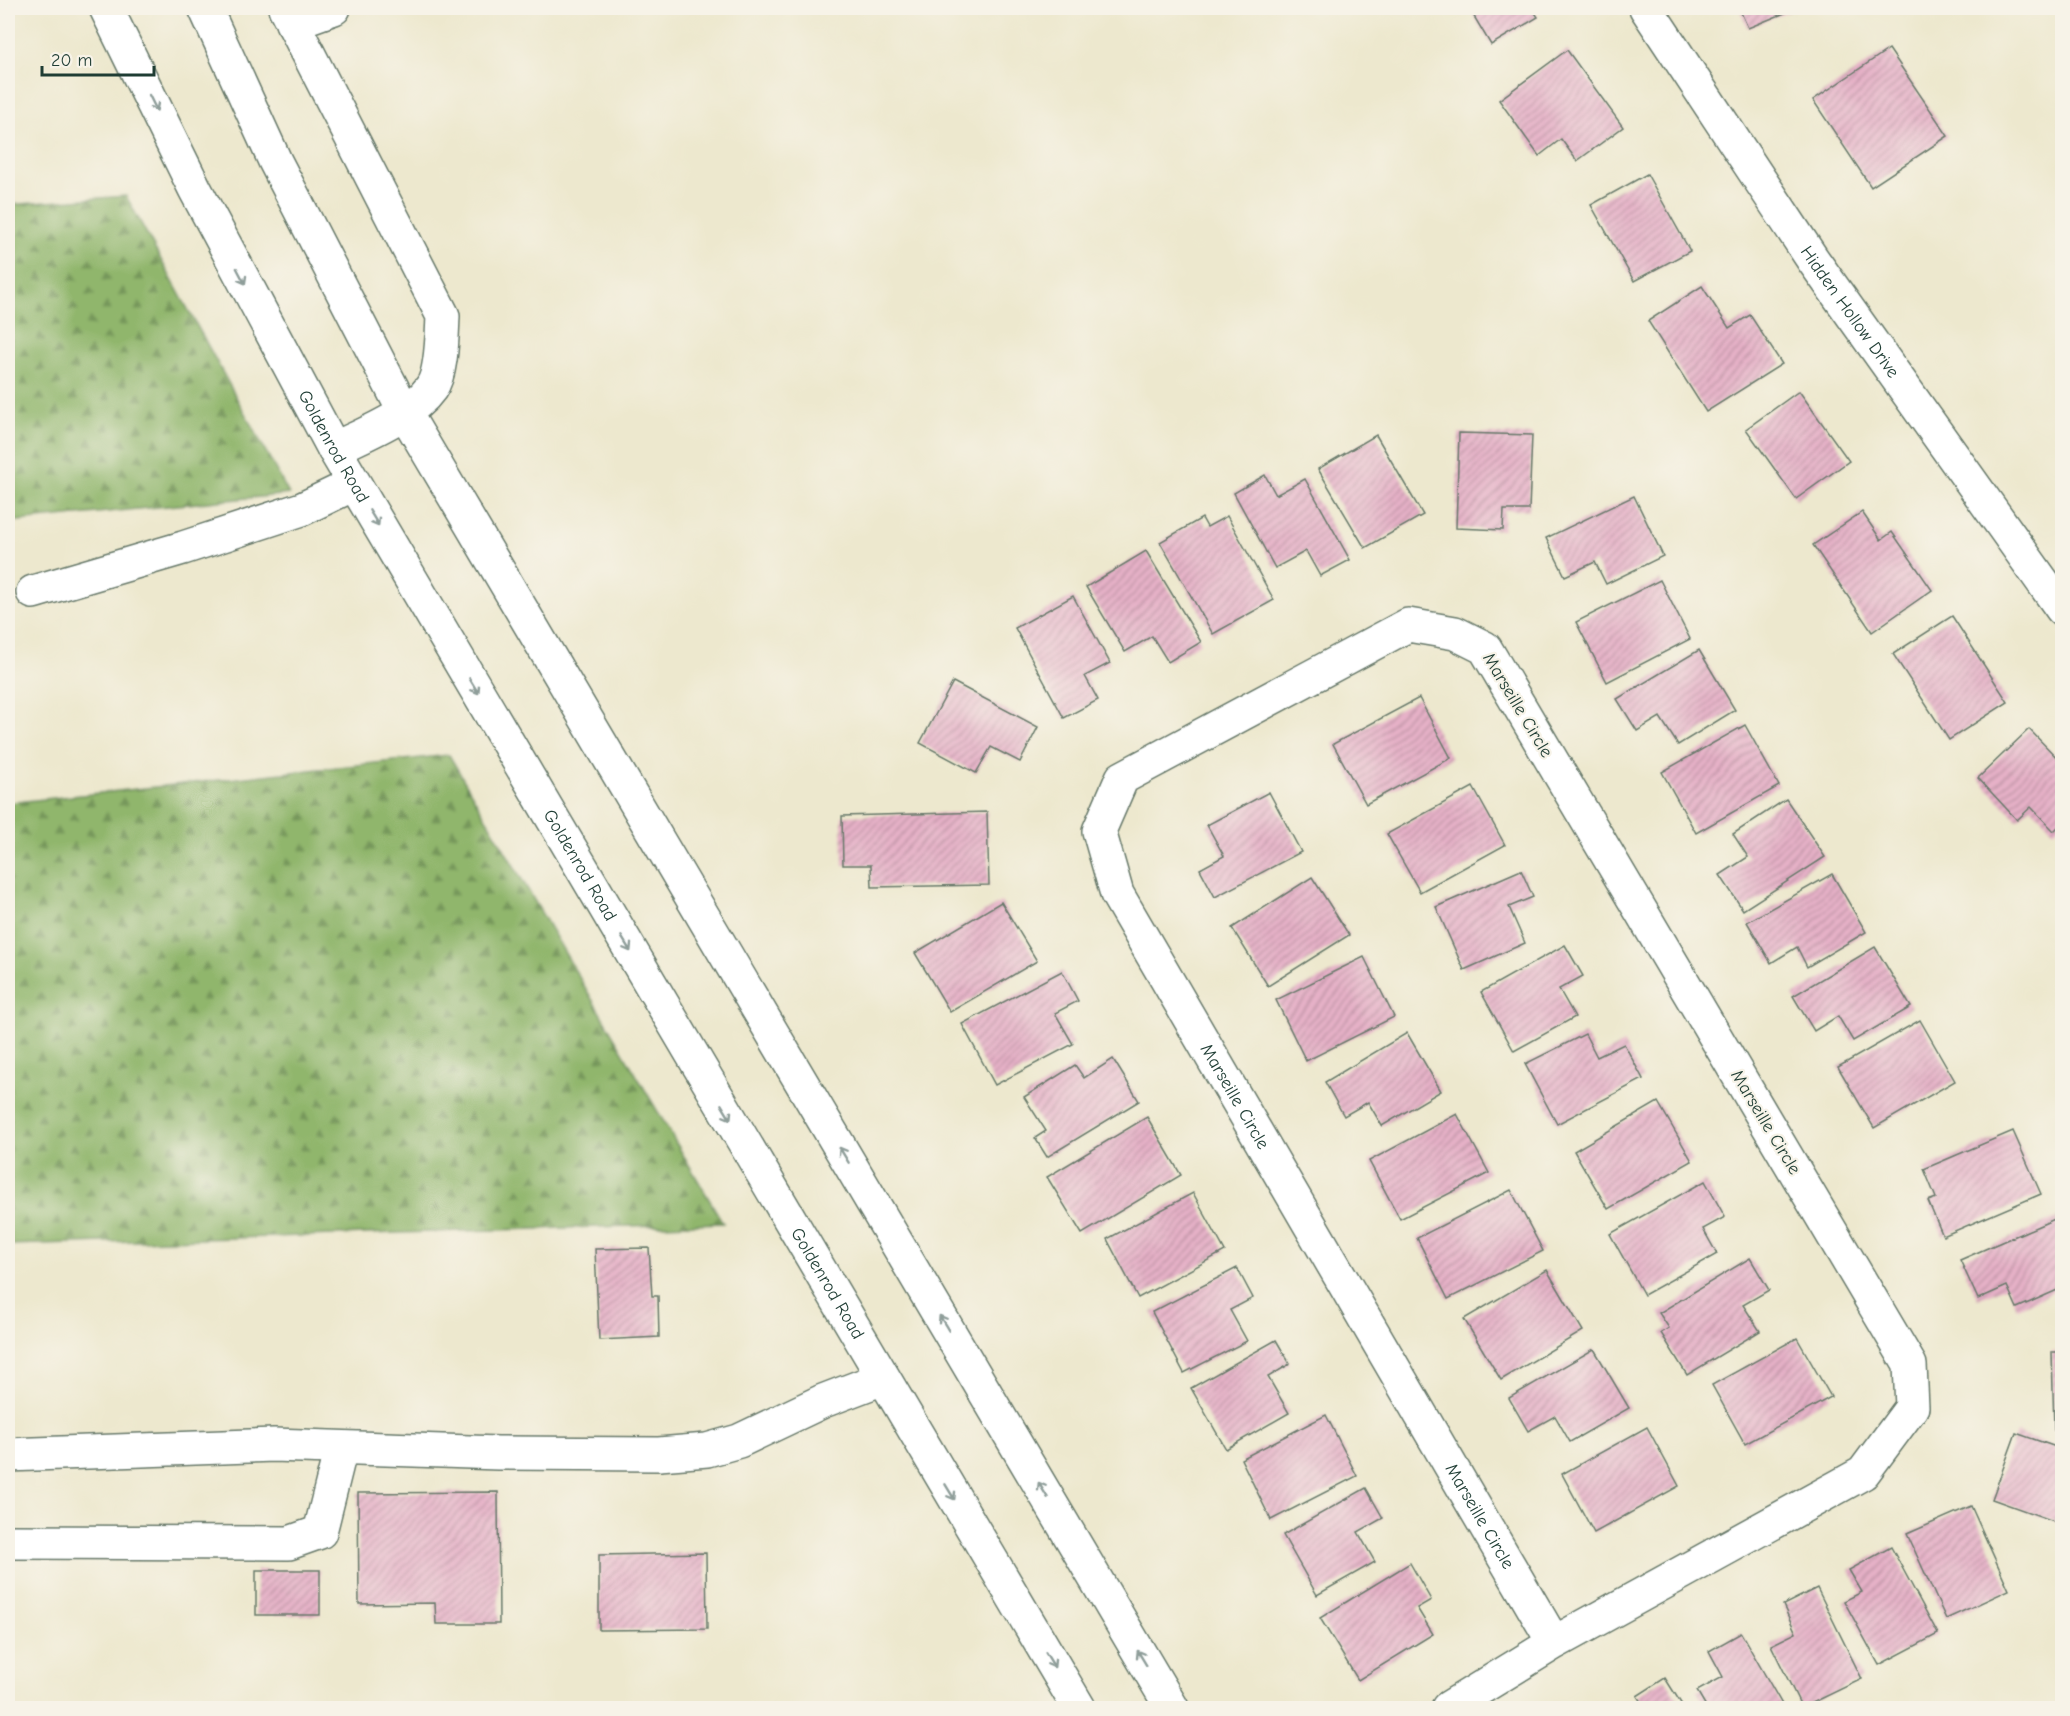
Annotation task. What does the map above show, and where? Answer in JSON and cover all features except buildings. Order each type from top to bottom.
[{"type":"main road","name":"Goldenrod Road","points":[[106,8],[195,189],[334,450],[1078,1708]]},
{"type":"main road","points":[[205,8],[275,160],[405,413],[1172,1708]]},
{"type":"main road","points":[[334,8],[289,15],[443,316],[442,351],[432,388],[405,413],[334,450]]},
{"type":"main road","name":"Hidden Hollow Drive","points":[[1646,8],[1814,260],[2062,609]]},
{"type":"main road","points":[[33,592],[183,548],[302,509],[354,484]]},
{"type":"main road","name":"Marseille Circle","points":[[1448,1708],[1554,1643],[1863,1473],[1912,1407],[1910,1365],[1485,648],[1455,633],[1408,625],[1122,778],[1099,831],[1117,894],[1554,1643]]},
{"type":"main road","points":[[8,1455],[274,1445],[498,1453],[659,1454],[707,1450],[739,1441],[823,1401],[883,1378]]},
{"type":"main road","points":[[8,1542],[289,1544],[320,1532],[341,1448]]},
{"type":"green space","points":[[126,196],[289,494],[8,522],[8,205]]},
{"type":"green space","points":[[449,755],[723,1223],[8,1245],[8,803]]}]
